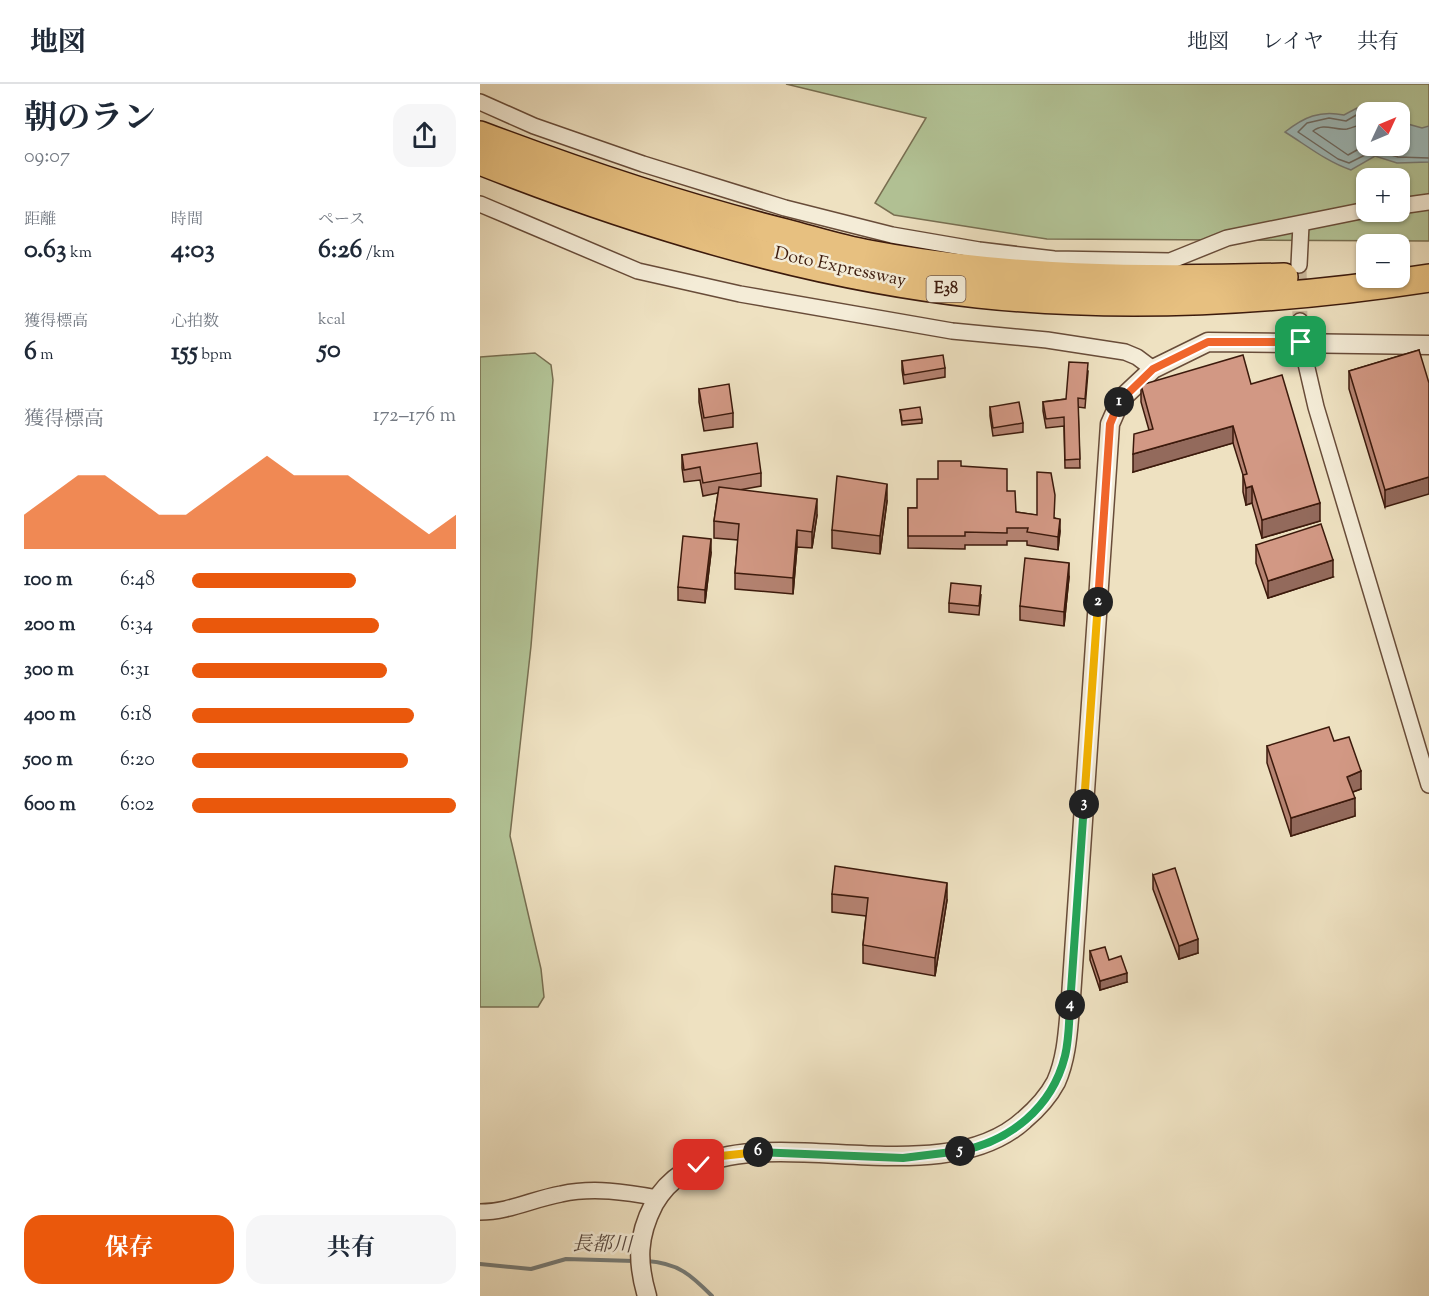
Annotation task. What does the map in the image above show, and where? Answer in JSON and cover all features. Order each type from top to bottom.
[{"type":"highway","name":"Doto Expressway","points":[[480,135],[547,160],[705,212],[869,254],[981,269],[1088,279],[1197,280],[1356,272]]},
{"type":"highway","name":"Doto Expressway","points":[[480,161],[540,185],[695,237],[868,277],[977,294],[1085,301],[1198,302],[1332,290],[1429,278]]},
{"type":"highway","points":[[1410,268],[1429,266]]},
{"type":"street","points":[[480,102],[534,126],[643,164],[785,208],[892,235],[979,250],[1054,259],[1170,261],[1227,238],[1356,212]]},
{"type":"street","points":[[1410,205],[1429,202]]},
{"type":"street","points":[[480,204],[638,271],[740,294],[951,331],[1047,340],[1125,352],[1137,357],[1153,369]]},
{"type":"street","points":[[1299,266],[1301,225]]},
{"type":"street","points":[[1300,321],[1301,342],[1319,418],[1429,786]]},
{"type":"street","points":[[647,1296],[639,1267],[641,1239],[648,1217],[658,1198],[687,1170],[721,1156],[760,1152],[903,1158],[947,1154],[984,1146],[1009,1134],[1040,1106],[1056,1082],[1065,1056],[1071,997],[1110,424],[1121,399],[1153,369],[1208,342],[1429,345]]},
{"type":"street","points":[[480,1212],[501,1212],[561,1194],[601,1190],[658,1198]]},
{"type":"green space","points":[[786,84],[1429,84],[1429,241],[1410,241],[1410,234],[1356,234],[1356,241],[1047,239],[894,215],[875,203],[926,118]]},
{"type":"green space","points":[[535,353],[551,365],[553,380],[531,646],[510,836],[541,969],[544,997],[538,1007],[480,1007],[480,357]]},
{"type":"water","points":[[1356,109],[1356,156],[1375,156],[1351,170],[1325,158],[1285,132],[1313,116],[1327,113],[1344,115]]},
{"type":"water","points":[[1410,125],[1422,128],[1429,126],[1429,162],[1397,163],[1375,156],[1410,156]]},
{"type":"building","points":[[1419,350],[1429,383],[1429,477],[1385,490],[1349,371]]},
{"type":"building","points":[[943,355],[945,368],[904,375],[902,361]]},
{"type":"building","points":[[1243,355],[1251,384],[1282,375],[1320,503],[1262,520],[1252,486],[1246,488],[1243,475],[1247,474],[1233,426],[1133,454],[1134,434],[1153,429],[1141,385]]},
{"type":"building","points":[[1069,362],[1088,363],[1085,399],[1078,398],[1080,459],[1065,460],[1064,417],[1046,419],[1043,402],[1066,399]]},
{"type":"building","points":[[729,384],[733,413],[704,418],[699,389]]},
{"type":"building","points":[[1019,402],[1023,423],[993,428],[990,407]]},
{"type":"building","points":[[920,407],[922,419],[902,421],[900,410]]},
{"type":"building","points":[[757,443],[761,473],[703,483],[700,467],[684,470],[682,455]]},
{"type":"building","points":[[938,461],[961,461],[961,466],[1007,469],[1007,491],[1015,491],[1016,512],[1037,515],[1037,472],[1051,473],[1055,495],[1054,518],[1060,519],[1058,537],[1027,532],[1028,528],[1007,528],[1007,533],[965,532],[965,536],[908,536],[908,508],[917,508],[917,479],[938,479]]},
{"type":"building","points":[[837,476],[887,484],[880,536],[832,530]]},
{"type":"building","points":[[719,487],[817,499],[812,532],[797,530],[793,578],[735,573],[739,524],[714,521]]},
{"type":"building","points":[[1321,524],[1333,560],[1268,581],[1256,545]]},
{"type":"building","points":[[683,536],[711,539],[705,590],[678,587]]},
{"type":"building","points":[[1025,558],[1069,563],[1064,612],[1020,606]]},
{"type":"building","points":[[951,583],[981,586],[979,606],[949,603]]},
{"type":"building","points":[[1329,727],[1334,741],[1349,737],[1361,771],[1347,777],[1355,798],[1291,818],[1267,746]]},
{"type":"building","points":[[835,866],[947,883],[935,958],[863,945],[868,898],[832,894]]},
{"type":"building","points":[[1175,868],[1198,939],[1179,946],[1153,875]]},
{"type":"building","points":[[1105,947],[1109,960],[1121,956],[1127,973],[1100,981],[1090,951]]},
{"type":"waterway","name":"長都川","points":[[480,1264],[531,1269],[566,1259],[634,1261]]},
{"type":"waterway","name":"長都川","points":[[647,1261],[676,1267],[712,1296]]},
{"type":"tunnel","points":[[1299,265],[1300,321]]},
{"type":"route","points":[[699,1165],[721,1156],[760,1152],[903,1158],[947,1154],[984,1146],[1009,1134],[1040,1106],[1056,1082],[1065,1056],[1110,424],[1121,399],[1153,369],[1208,342],[1301,342]]}]
